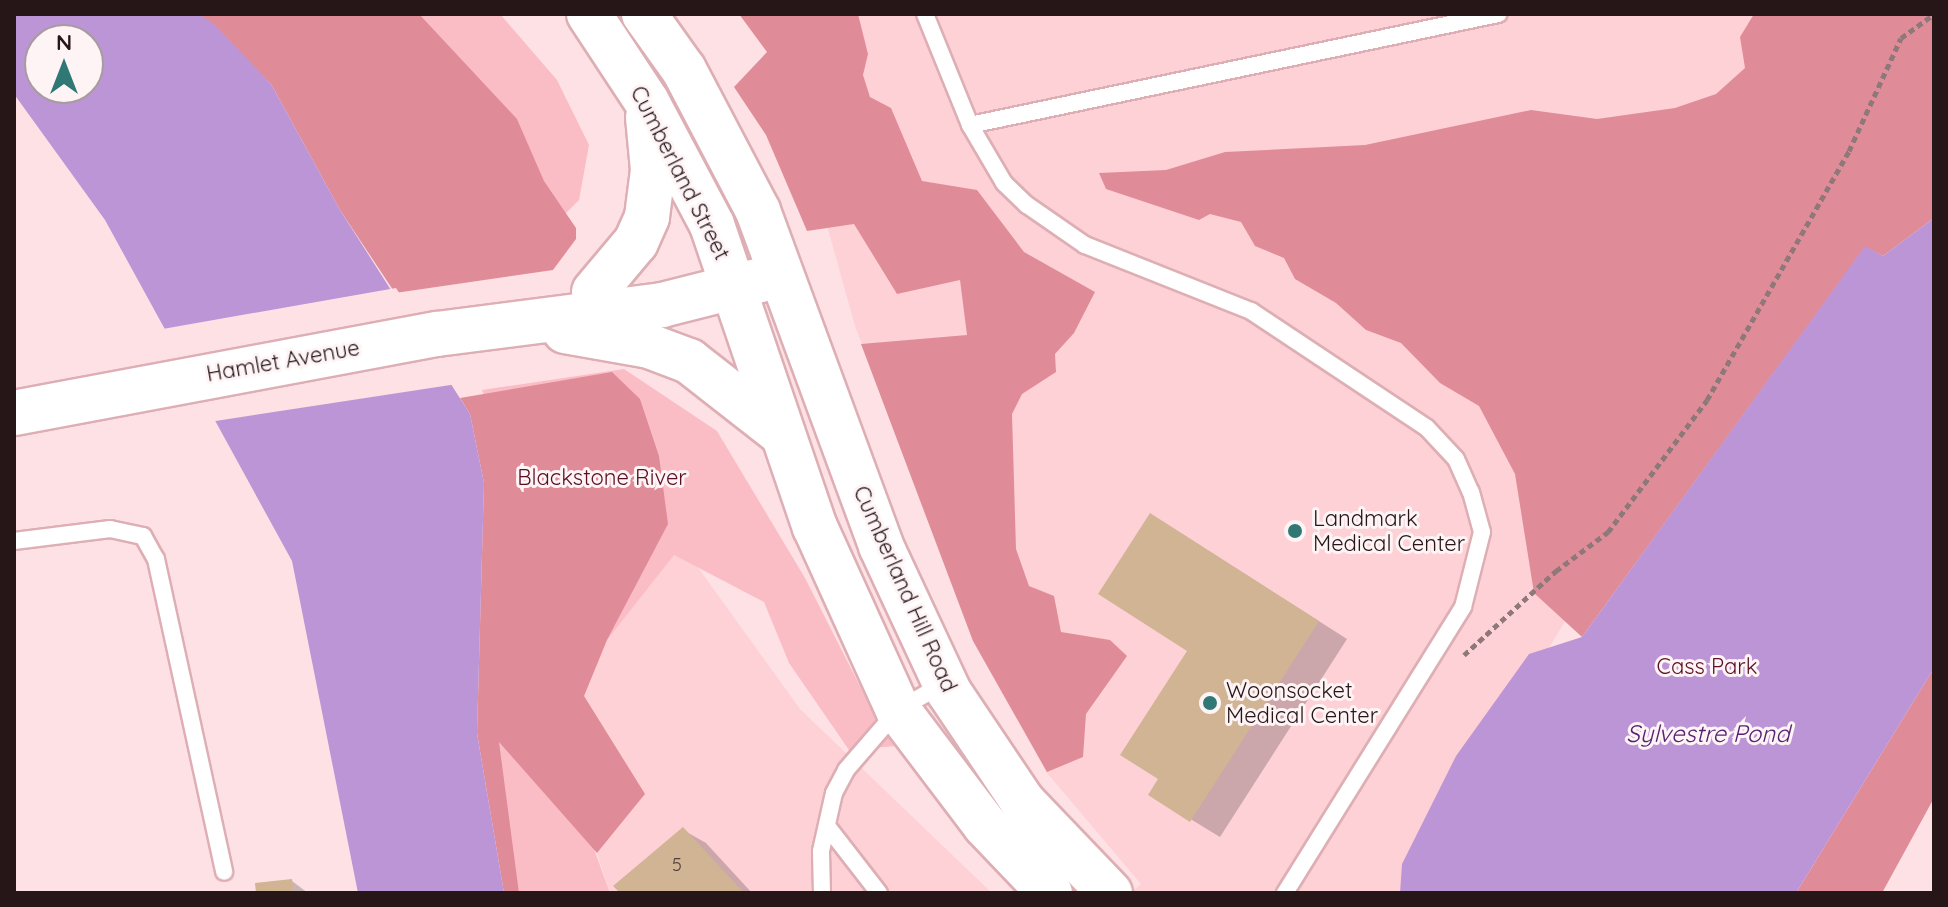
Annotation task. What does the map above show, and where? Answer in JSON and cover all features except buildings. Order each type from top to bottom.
[{"type":"main road","name":"Cumberland Street","points":[[589,14],[647,102],[729,273],[781,433]]},
{"type":"main road","points":[[644,14],[684,70],[777,259]]},
{"type":"main road","points":[[594,292],[636,242],[647,217],[653,170],[647,102]]},
{"type":"main road","name":"Hamlet Avenue","points":[[523,323],[594,292],[729,273],[777,259]]},
{"type":"main road","name":"Cumberland Hill Road","points":[[777,259],[881,546],[945,683],[1023,802],[1110,893]]},
{"type":"main road","name":"Hamlet Avenue","points":[[29,410],[437,334],[662,305],[729,273]]},
{"type":"main road","points":[[523,323],[649,346],[689,361],[781,433],[815,527],[898,710],[985,825],[1050,893]]},
{"type":"lane","points":[[925,14],[970,125],[1004,183],[1057,230],[1251,311],[1427,428],[1456,459],[1482,532],[1463,607],[1285,893]]},
{"type":"lane","points":[[970,125],[1498,14]]},
{"type":"lane","points":[[14,541],[110,529],[143,536],[156,559],[224,872]]},
{"type":"lane","points":[[822,893],[827,826],[834,793],[846,770],[898,710],[945,683]]},
{"type":"lane","points":[[827,826],[879,893]]},
{"type":"path","points":[[1423,672],[1474,651],[1556,571],[1608,532],[1707,400],[1849,151],[1901,38],[1934,14]]},
{"type":"shaded area","name":"Landmark Medical Center","points":[[855,14],[1934,14],[1400,893],[1130,893],[1141,884],[1047,773],[973,641],[855,326],[806,150]]},
{"type":"shaded area","points":[[676,537],[800,709],[992,893],[610,893],[597,853],[645,794],[584,696],[607,640]]},
{"type":"green space","points":[[199,14],[419,14],[517,119],[544,181],[576,228],[576,239],[553,270],[395,293],[340,210],[271,84]]},
{"type":"green space","points":[[252,14],[500,14],[557,80],[589,145],[579,200],[529,250]]},
{"type":"green space","points":[[739,14],[858,14],[868,54],[863,75],[870,97],[891,108],[922,181],[977,190],[1024,252],[1095,292],[1074,333],[1055,354],[1056,372],[1022,394],[1012,414],[1016,549],[1029,586],[1054,596],[1061,632],[1110,640],[1127,656],[1086,714],[1083,757],[1047,772],[973,641],[861,344],[967,335],[960,280],[897,294],[854,224],[807,231],[766,135],[734,87],[767,52]]},
{"type":"green space","points":[[1754,14],[1934,14],[1934,218],[1883,256],[1865,247],[1582,637],[1534,593],[1515,474],[1479,406],[1440,383],[1401,343],[1366,330],[1336,303],[1295,279],[1284,258],[1255,246],[1241,222],[1210,214],[1199,220],[1106,189],[1099,173],[1166,170],[1225,152],[1365,145],[1531,110],[1597,119],[1675,108],[1716,94],[1745,68],[1740,37]]},
{"type":"green space","name":"Blackstone River","points":[[624,369],[717,431],[805,578],[868,702],[896,746],[849,750],[789,663],[764,602],[674,555],[607,640],[584,696],[645,794],[594,849],[610,893],[511,893],[498,741],[498,432],[482,390]]},
{"type":"green space","name":"Blackstone River","points":[[612,372],[640,399],[659,456],[668,524],[607,640],[584,696],[645,794],[597,853],[499,742],[519,893],[504,893],[477,733],[484,483],[470,414],[460,398]]},
{"type":"green space","points":[[1934,668],[1934,798],[1882,893],[1796,893]]},
{"type":"water","points":[[14,14],[199,14],[215,25],[271,84],[340,210],[470,414],[484,483],[477,733],[504,893],[358,893],[292,561],[105,220],[14,94]]},
{"type":"water","name":"Sylvestre Pond","points":[[1934,218],[1934,668],[1796,893],[1400,893],[1402,864],[1456,756],[1529,654],[1582,637],[1865,246],[1883,256]]},
{"type":"pier","points":[[396,288],[457,384],[209,422],[157,330]]},
{"type":"place","name":"Landmark Medical Center","points":[[1295,531]]},
{"type":"place","name":"Woonsocket Medical Center","points":[[1210,703]]},
{"type":"park label","name":"Cass Park","points":[[1707,667]]}]
